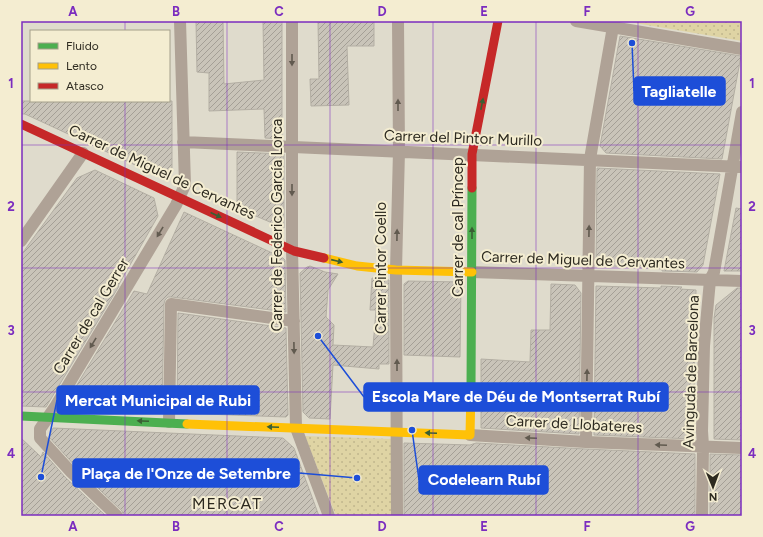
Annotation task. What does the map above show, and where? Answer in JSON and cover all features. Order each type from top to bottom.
[{"type":"street","name":"Carrer de cal Gerrer","points":[[117,516],[71,472],[40,438],[40,429],[49,417],[180,198],[185,185],[180,21]]},
{"type":"street","name":"Carrer de Federico García Lorca","points":[[292,21],[292,250],[296,428],[329,516]]},
{"type":"street","name":"Carrer Pintor Coello","points":[[397,516],[398,432],[396,270],[398,21]]},
{"type":"street","name":"Carrer de cal Príncep","points":[[470,435],[472,154],[498,21]]},
{"type":"street","points":[[576,21],[614,24],[742,49]]},
{"type":"street","points":[[586,442],[590,160],[614,24]]},
{"type":"street","name":"Avinguda de Barcelona","points":[[702,516],[704,346],[710,280],[714,272],[738,167],[742,112]]},
{"type":"street","name":"Carrer de Miguel de Cervantes","points":[[21,124],[292,250],[357,266],[396,270],[742,281]]},
{"type":"street","name":"Carrer del Pintor Murillo","points":[[184,142],[738,167]]},
{"type":"street","points":[[21,241],[84,153]]},
{"type":"street","points":[[169,422],[171,304],[294,320]]},
{"type":"street","name":"Carrer de Llobateres","points":[[21,416],[742,448]]},
{"type":"shaded area","points":[[623,21],[742,21],[742,41]]},
{"type":"shaded area","points":[[305,436],[392,439],[392,516],[336,516]]},
{"type":"building","points":[[196,21],[223,21],[224,84],[264,80],[263,21],[282,21],[282,139],[265,138],[264,109],[209,111],[209,73],[197,72]]},
{"type":"building","points":[[318,21],[374,21],[374,46],[347,46],[349,105],[311,106],[310,79],[319,79]]},
{"type":"building","points":[[620,36],[741,56],[722,159],[606,153],[600,146]]},
{"type":"building","points":[[21,101],[172,101],[172,168],[159,176],[25,114],[21,114]]},
{"type":"building","points":[[237,152],[284,154],[284,228],[237,208]]},
{"type":"building","points":[[597,168],[720,174],[703,265],[697,272],[662,271],[662,269],[596,265]]},
{"type":"building","points":[[95,170],[154,198],[158,216],[119,286],[46,407],[21,406],[21,255],[77,178]]},
{"type":"building","points":[[736,208],[742,209],[742,271],[724,271]]},
{"type":"building","points":[[184,212],[283,258],[285,260],[286,312],[168,297],[164,304],[162,412],[78,408],[72,393],[134,291],[147,294]]},
{"type":"building","points":[[310,266],[325,272],[338,274],[328,290],[326,317],[334,325],[333,345],[373,347],[376,310],[370,310],[372,278],[389,280],[389,364],[379,364],[379,369],[333,365],[330,419],[309,418],[303,412],[300,273]]},
{"type":"building","points":[[408,281],[461,282],[460,357],[404,355],[404,284]]},
{"type":"building","points":[[551,284],[575,285],[581,293],[579,434],[481,428],[481,359],[530,362],[531,330],[550,330]]},
{"type":"building","points":[[596,286],[661,288],[661,286],[682,287],[680,289],[696,290],[693,439],[594,435]]},
{"type":"building","points":[[737,288],[742,288],[742,440],[714,439],[714,318],[716,305]]},
{"type":"building","points":[[178,313],[286,328],[288,415],[286,417],[177,413]]},
{"type":"building","points":[[53,428],[283,438],[294,448],[319,516],[124,516],[122,511],[76,467],[49,437]]},
{"type":"building","points":[[21,438],[41,457],[43,452],[65,477],[106,516],[21,516]]},
{"type":"building","points":[[404,443],[470,445],[476,443],[695,454],[695,516],[404,516]]},
{"type":"building","points":[[710,454],[742,455],[742,516],[710,516]]},
{"type":"traffic: fast","points":[[471,390],[472,188]]},
{"type":"traffic: fast","points":[[21,416],[187,424]]},
{"type":"traffic: slow","points":[[324,258],[357,266],[396,270],[472,272]]},
{"type":"traffic: slow","points":[[187,424],[470,435],[471,390]]},
{"type":"traffic: jam","points":[[472,188],[472,154],[498,21]]},
{"type":"traffic: jam","points":[[21,124],[294,251],[324,258]]},
{"type":"place","name":"Tagliatelle","points":[[632,43]]},
{"type":"place","name":"Escola Mare de Déu de Montserrat Rubí","points":[[318,336]]},
{"type":"place","name":"Codelearn Rubí","points":[[412,430]]},
{"type":"place","name":"Mercat Municipal de Rubi","points":[[41,477]]},
{"type":"place","name":"Plaça de l'Onze de Setembre","points":[[357,478]]},
{"type":"district","name":"MERCAT","points":[[227,503]]}]
